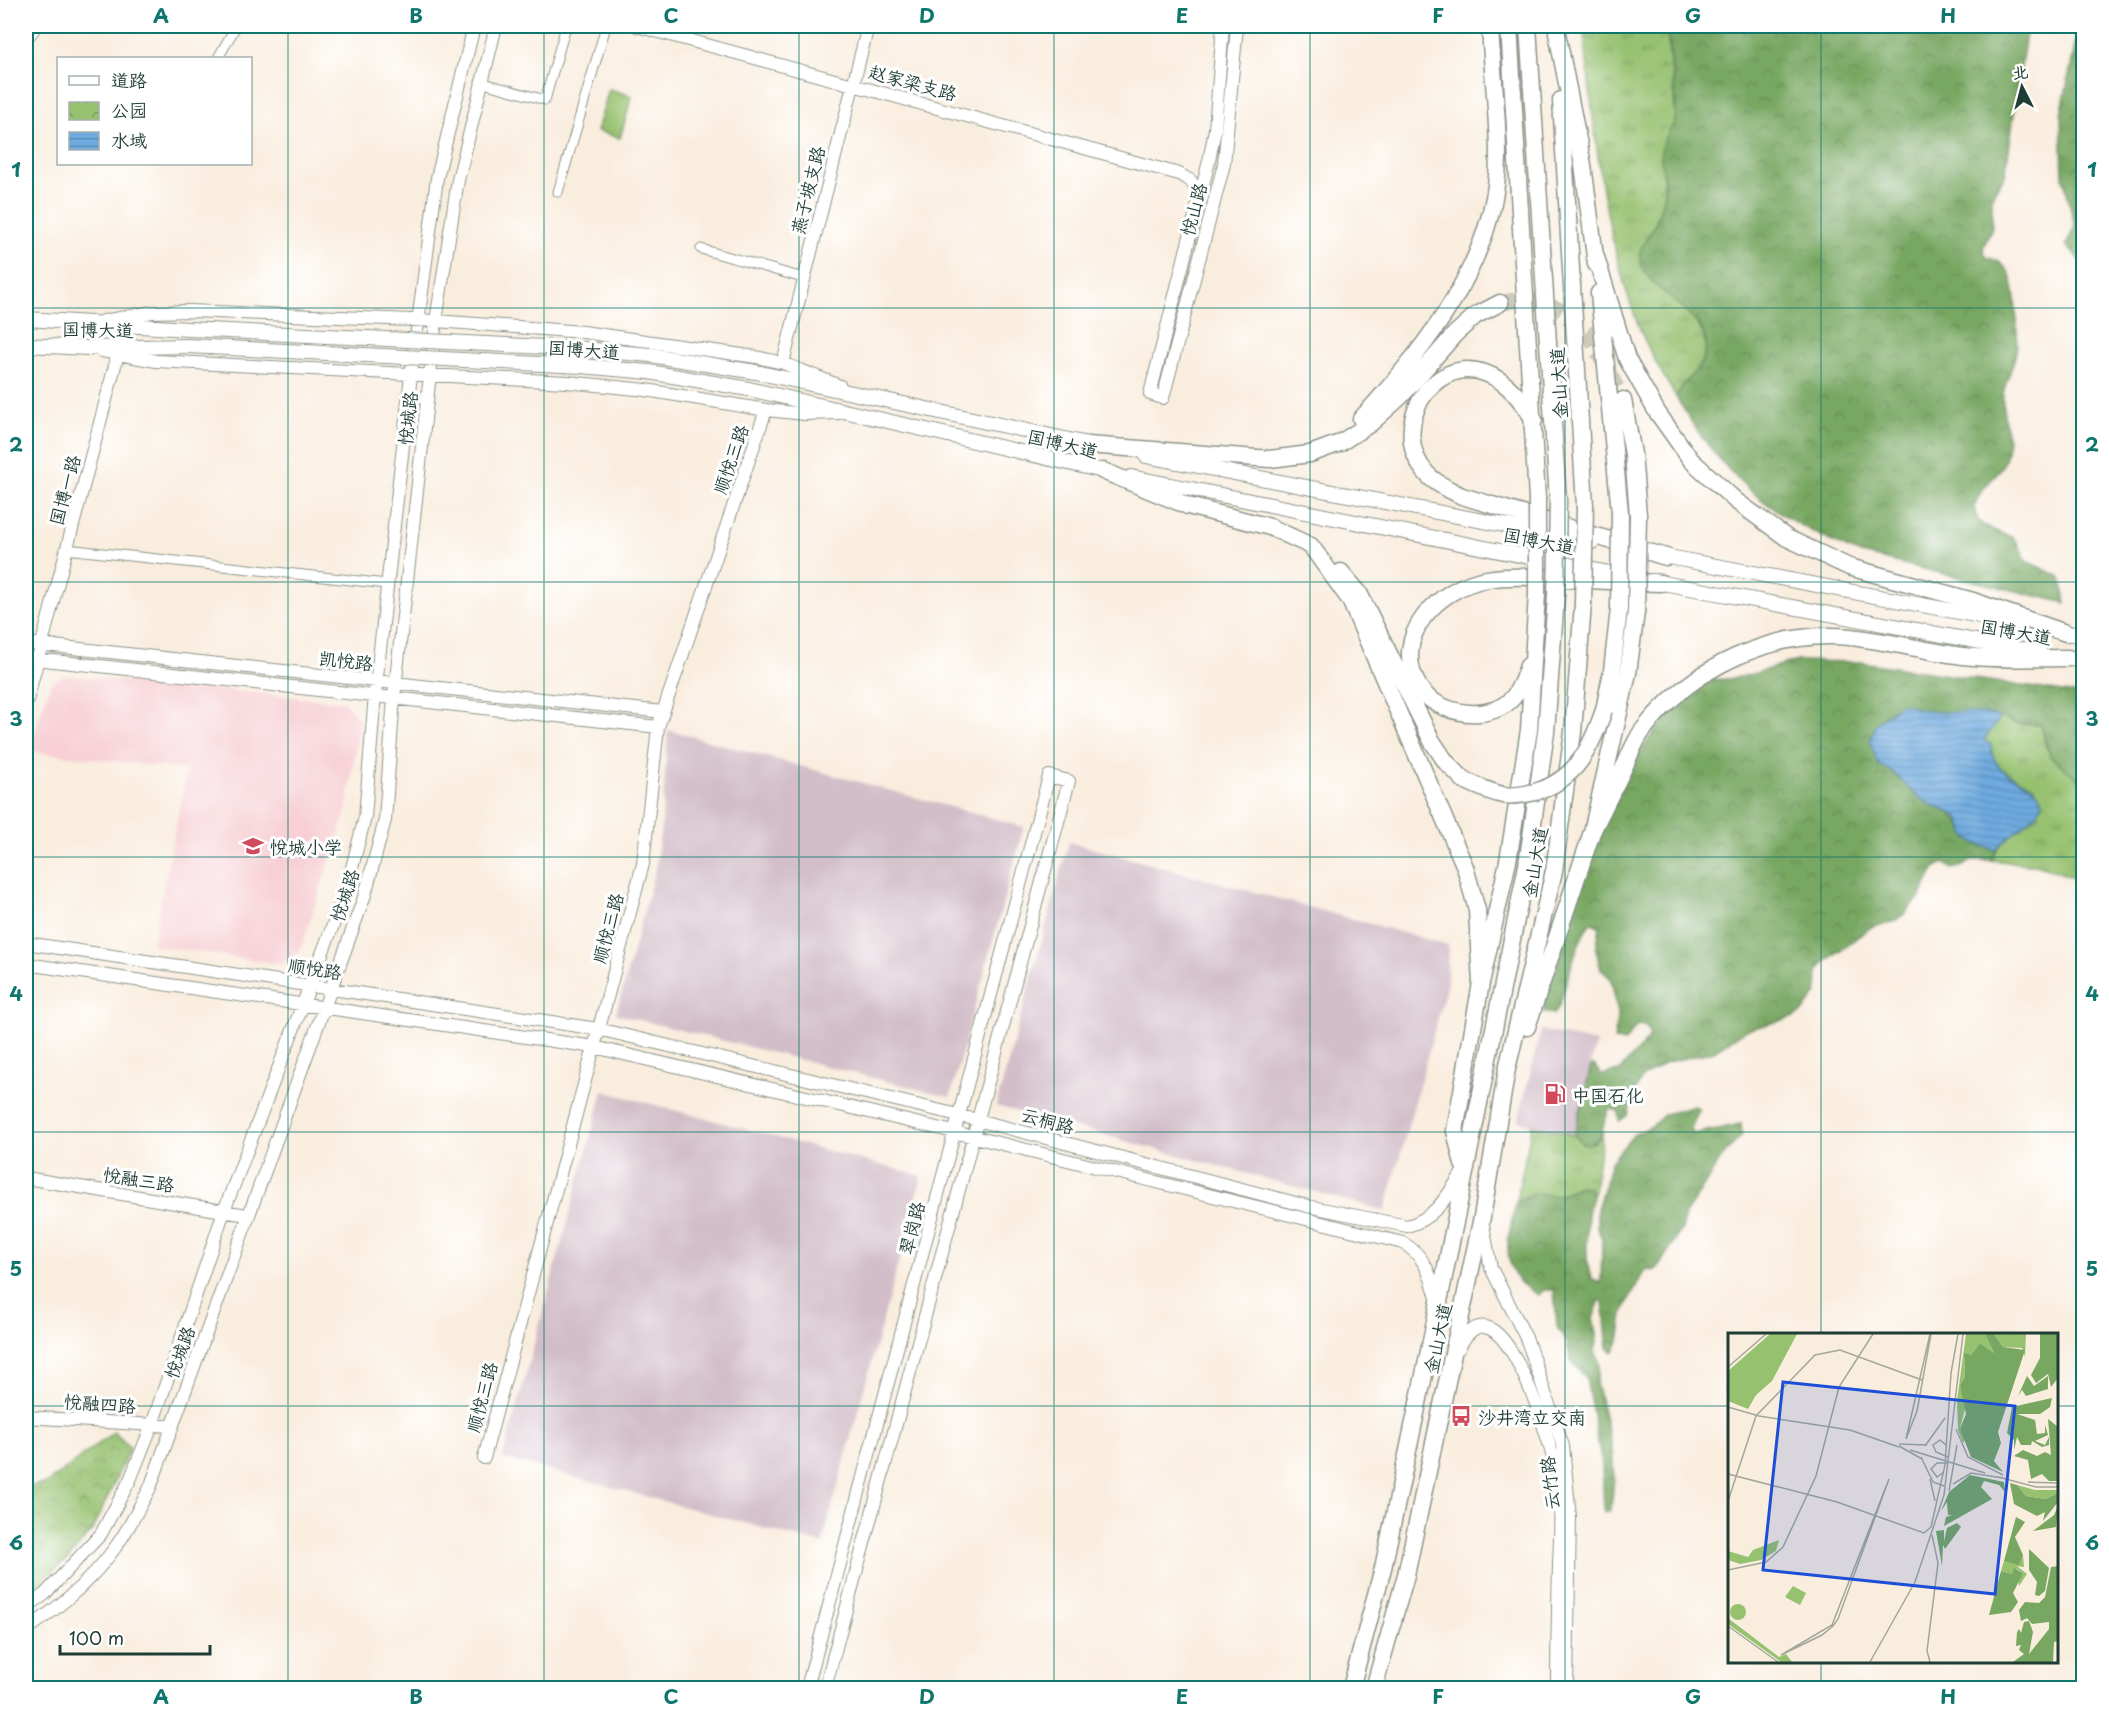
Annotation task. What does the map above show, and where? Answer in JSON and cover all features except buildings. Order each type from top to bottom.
[{"type":"highway","points":[[1340,442],[1401,376],[1442,318],[1469,272],[1490,218],[1498,159],[1490,26]]},
{"type":"highway","points":[[1465,1169],[1455,1131],[1481,983],[1510,850],[1529,729],[1537,594],[1534,420],[1509,26]]},
{"type":"highway","name":"金山大道","points":[[1351,1689],[1383,1568],[1439,1305],[1527,865],[1546,732],[1556,596],[1558,501],[1528,26]]},
{"type":"highway","points":[[1502,1102],[1592,832],[1628,673],[1628,611],[1595,254],[1583,165],[1557,29]]},
{"type":"highway","name":"金山大道","points":[[1374,1689],[1406,1575],[1453,1360],[1482,1217],[1507,1069],[1554,871],[1573,732],[1583,604],[1585,507],[1557,29]]},
{"type":"highway","points":[[1595,254],[1627,359],[1647,395],[1691,460],[1736,501],[1787,538],[1849,567],[1973,601],[2066,633]]},
{"type":"highway","points":[[1088,445],[1270,459],[1310,454],[1340,442],[1371,423],[1401,396],[1468,322],[1500,303]]},
{"type":"highway","points":[[1534,420],[1521,400],[1504,383],[1485,373],[1467,371],[1449,376],[1428,390],[1414,409],[1409,431],[1414,456],[1427,474],[1440,485],[1462,496],[1666,557]]},
{"type":"highway","points":[[1103,471],[1188,506],[1270,527],[1311,546],[1338,568],[1359,593],[1432,741],[1446,762],[1464,780],[1506,796],[1527,794],[1550,787],[1570,774],[1583,759],[1594,740],[1604,710],[1628,611],[1638,515],[1633,454],[1623,400]]},
{"type":"highway","points":[[1311,546],[1350,600],[1465,867],[1477,910],[1481,983]]},
{"type":"highway","points":[[1534,651],[1514,696],[1498,708],[1477,714],[1453,711],[1433,702],[1420,687],[1411,666],[1411,646],[1419,621],[1436,602],[1459,587],[1486,579],[1518,576],[1661,583]]},
{"type":"highway","points":[[1592,832],[1641,732],[1668,700],[1717,665],[1745,652],[1777,642],[1814,637],[1849,637],[1965,656],[2076,660]]},
{"type":"main road","points":[[26,39],[36,26]]},
{"type":"main road","name":"悦城路","points":[[26,1607],[44,1595],[101,1534],[130,1480],[152,1425],[224,1211],[346,891],[365,817],[376,681],[411,375],[437,178],[474,26]]},
{"type":"main road","name":"悦城路","points":[[26,1630],[55,1610],[117,1545],[150,1488],[247,1215],[365,895],[385,820],[395,683],[436,321],[458,180],[480,82],[496,26]]},
{"type":"main road","name":"赵家梁支路","points":[[637,26],[1179,174]]},
{"type":"main road","name":"燕子坡支路","points":[[783,363],[868,26]]},
{"type":"main road","name":"悦山路","points":[[1223,26],[1215,129],[1202,198],[1157,396],[1224,164],[1237,26]]},
{"type":"main road","points":[[1179,174],[1200,170],[1209,161]]},
{"type":"main road","points":[[1179,174],[1191,181],[1202,198]]},
{"type":"main road","points":[[96,322],[152,312],[191,311],[436,321],[583,332],[651,340],[783,363],[861,394]]},
{"type":"main road","name":"国博大道","points":[[26,319],[584,349],[650,355],[756,372],[1088,445],[2084,636]]},
{"type":"main road","name":"国博大道","points":[[26,345],[89,348],[188,346],[581,366],[649,372],[749,389],[1103,471],[1661,583],[2076,660]]},
{"type":"main road","points":[[89,348],[156,361],[567,382],[646,390],[766,410],[804,414],[853,413]]},
{"type":"main road","name":"国博一路","points":[[26,704],[31,658],[41,644],[118,354]]},
{"type":"main road","name":"顺悦三路","points":[[484,1458],[643,864],[658,727],[766,410]]},
{"type":"main road","name":"凯悦路","points":[[26,643],[663,712]]},
{"type":"main road","name":"凯悦路","points":[[31,658],[394,696],[658,727]]},
{"type":"main road","name":"翠岗路","points":[[807,1689],[1049,776],[1069,781],[825,1689]]},
{"type":"main road","name":"顺悦路","points":[[26,943],[598,1029]]},
{"type":"main road","name":"顺悦路","points":[[26,964],[594,1047]]},
{"type":"main road","name":"云桐路","points":[[598,1029],[958,1115],[1297,1203],[1407,1226],[1421,1223],[1432,1214],[1465,1169]]},
{"type":"main road","name":"云桐路","points":[[594,1047],[973,1136],[1403,1243],[1415,1250],[1424,1262],[1439,1305]]},
{"type":"main road","name":"悦融三路","points":[[26,1178],[247,1215]]},
{"type":"main road","name":"云竹路","points":[[1482,1217],[1491,1268],[1527,1340],[1563,1446],[1570,1517],[1567,1689]]},
{"type":"main road","name":"云竹路","points":[[1453,1360],[1470,1329],[1479,1326],[1495,1330],[1509,1347],[1539,1413],[1552,1450],[1558,1482],[1560,1516],[1557,1689]]},
{"type":"main road","name":"悦融四路","points":[[26,1416],[171,1426]]},
{"type":"street","points":[[219,57],[236,26]]},
{"type":"street","points":[[480,82],[545,100],[566,26]]},
{"type":"street","points":[[558,192],[606,26]]},
{"type":"street","points":[[701,249],[803,278]]},
{"type":"street","points":[[66,549],[387,584]]},
{"type":"shaded area","name":"悦城小学","points":[[65,675],[345,702],[360,721],[346,812],[300,951],[282,964],[152,945],[187,770],[29,751],[50,684]]},
{"type":"shaded area","points":[[668,730],[1024,827],[950,1097],[616,1014],[655,870],[662,820]]},
{"type":"shaded area","points":[[1069,842],[1448,945],[1447,984],[1385,1211],[996,1106]]},
{"type":"shaded area","name":"中国石化","points":[[1541,1030],[1596,1043],[1574,1135],[1518,1121]]},
{"type":"shaded area","points":[[603,1091],[922,1176],[822,1544],[503,1458]]},
{"type":"green space","points":[[1583,26],[1665,26],[1667,32],[1676,119],[1662,146],[1664,197],[1654,228],[1645,239],[1644,271],[1686,310],[1702,333],[1705,346],[1701,364],[1682,386],[1676,397],[1640,329],[1614,248],[1600,174]]},
{"type":"green space","points":[[1665,26],[2027,26],[2005,176],[1995,190],[1992,200],[1992,227],[1983,248],[1986,257],[1998,262],[2008,271],[2015,298],[2017,345],[2003,396],[2008,444],[2002,466],[1982,490],[1975,510],[1976,517],[1984,526],[2015,540],[2026,561],[2061,577],[2066,603],[1861,554],[1830,541],[1777,511],[1754,493],[1712,451],[1694,426],[1676,397],[1703,360],[1706,344],[1702,330],[1693,318],[1654,284],[1640,258],[1641,249],[1655,225],[1665,192],[1661,152],[1676,114],[1673,74]]},
{"type":"green space","points":[[2079,26],[2084,26],[2083,264],[2066,245],[2075,226],[2063,177],[2061,115]]},
{"type":"green space","points":[[609,89],[632,96],[620,138],[597,131]]},
{"type":"green space","points":[[1798,661],[1861,662],[2083,695],[2083,783],[2050,756],[2041,724],[2020,724],[1990,714],[1923,711],[1916,707],[1893,709],[1881,718],[1885,767],[1937,808],[1952,814],[1976,844],[1996,850],[1992,860],[1971,860],[1963,866],[1952,869],[1944,863],[1935,868],[1920,897],[1903,915],[1893,922],[1871,927],[1824,963],[1818,972],[1817,993],[1804,1011],[1794,1017],[1746,1030],[1714,1051],[1665,1063],[1643,1077],[1633,1095],[1628,1115],[1619,1121],[1618,1111],[1609,1109],[1599,1139],[1589,1144],[1583,1143],[1574,1135],[1591,1066],[1594,1065],[1601,1075],[1619,1071],[1650,1037],[1647,1027],[1637,1025],[1625,1042],[1614,1040],[1618,1016],[1616,1003],[1611,979],[1601,969],[1596,950],[1600,927],[1591,922],[1576,951],[1559,1007],[1554,1014],[1544,1012],[1545,1000],[1576,904],[1612,808],[1649,738],[1674,710],[1693,694],[1713,679],[1745,676]]},
{"type":"green space","points":[[1999,717],[2020,724],[2041,724],[2046,747],[2083,783],[2083,881],[2039,865],[1992,860],[2004,838],[2038,815],[2034,786],[2000,768],[1995,762],[1990,745],[1984,741]]},
{"type":"green space","points":[[1695,1106],[1699,1110],[1691,1128],[1693,1134],[1741,1124],[1742,1135],[1722,1157],[1685,1215],[1683,1227],[1658,1268],[1653,1271],[1648,1268],[1638,1283],[1624,1310],[1619,1339],[1613,1352],[1608,1348],[1603,1301],[1600,1300],[1593,1318],[1597,1340],[1595,1352],[1600,1363],[1596,1383],[1612,1448],[1614,1478],[1611,1507],[1609,1512],[1604,1512],[1602,1464],[1586,1378],[1571,1360],[1566,1341],[1557,1327],[1554,1290],[1544,1290],[1538,1295],[1521,1283],[1513,1272],[1508,1253],[1511,1223],[1516,1203],[1533,1194],[1559,1195],[1580,1186],[1588,1187],[1593,1196],[1587,1224],[1589,1270],[1591,1278],[1601,1283],[1602,1239],[1597,1227],[1597,1209],[1611,1162],[1633,1135],[1652,1126],[1665,1114]]},
{"type":"green space","points":[[1532,1125],[1574,1135],[1583,1143],[1595,1143],[1603,1130],[1593,1196],[1591,1191],[1575,1190],[1563,1194],[1533,1196],[1516,1203]]},
{"type":"green space","points":[[114,1432],[130,1448],[93,1529],[69,1558],[26,1594],[26,1487],[47,1483]]},
{"type":"water","points":[[1900,704],[1927,711],[1999,717],[1984,741],[1991,744],[1993,756],[2004,771],[2030,785],[2037,792],[2043,801],[2036,814],[1996,850],[1970,839],[1956,815],[1926,802],[1891,772],[1878,765],[1870,741],[1876,724]]},
{"type":"tunnel","points":[[1500,303],[1525,299],[1557,309],[1589,334],[1623,400]]},
{"type":"place","name":"悦城小学","points":[[253,846]]},
{"type":"place","name":"中国石化","points":[[1555,1094]]},
{"type":"place","name":"沙井湾立交南","points":[[1461,1416]]}]
